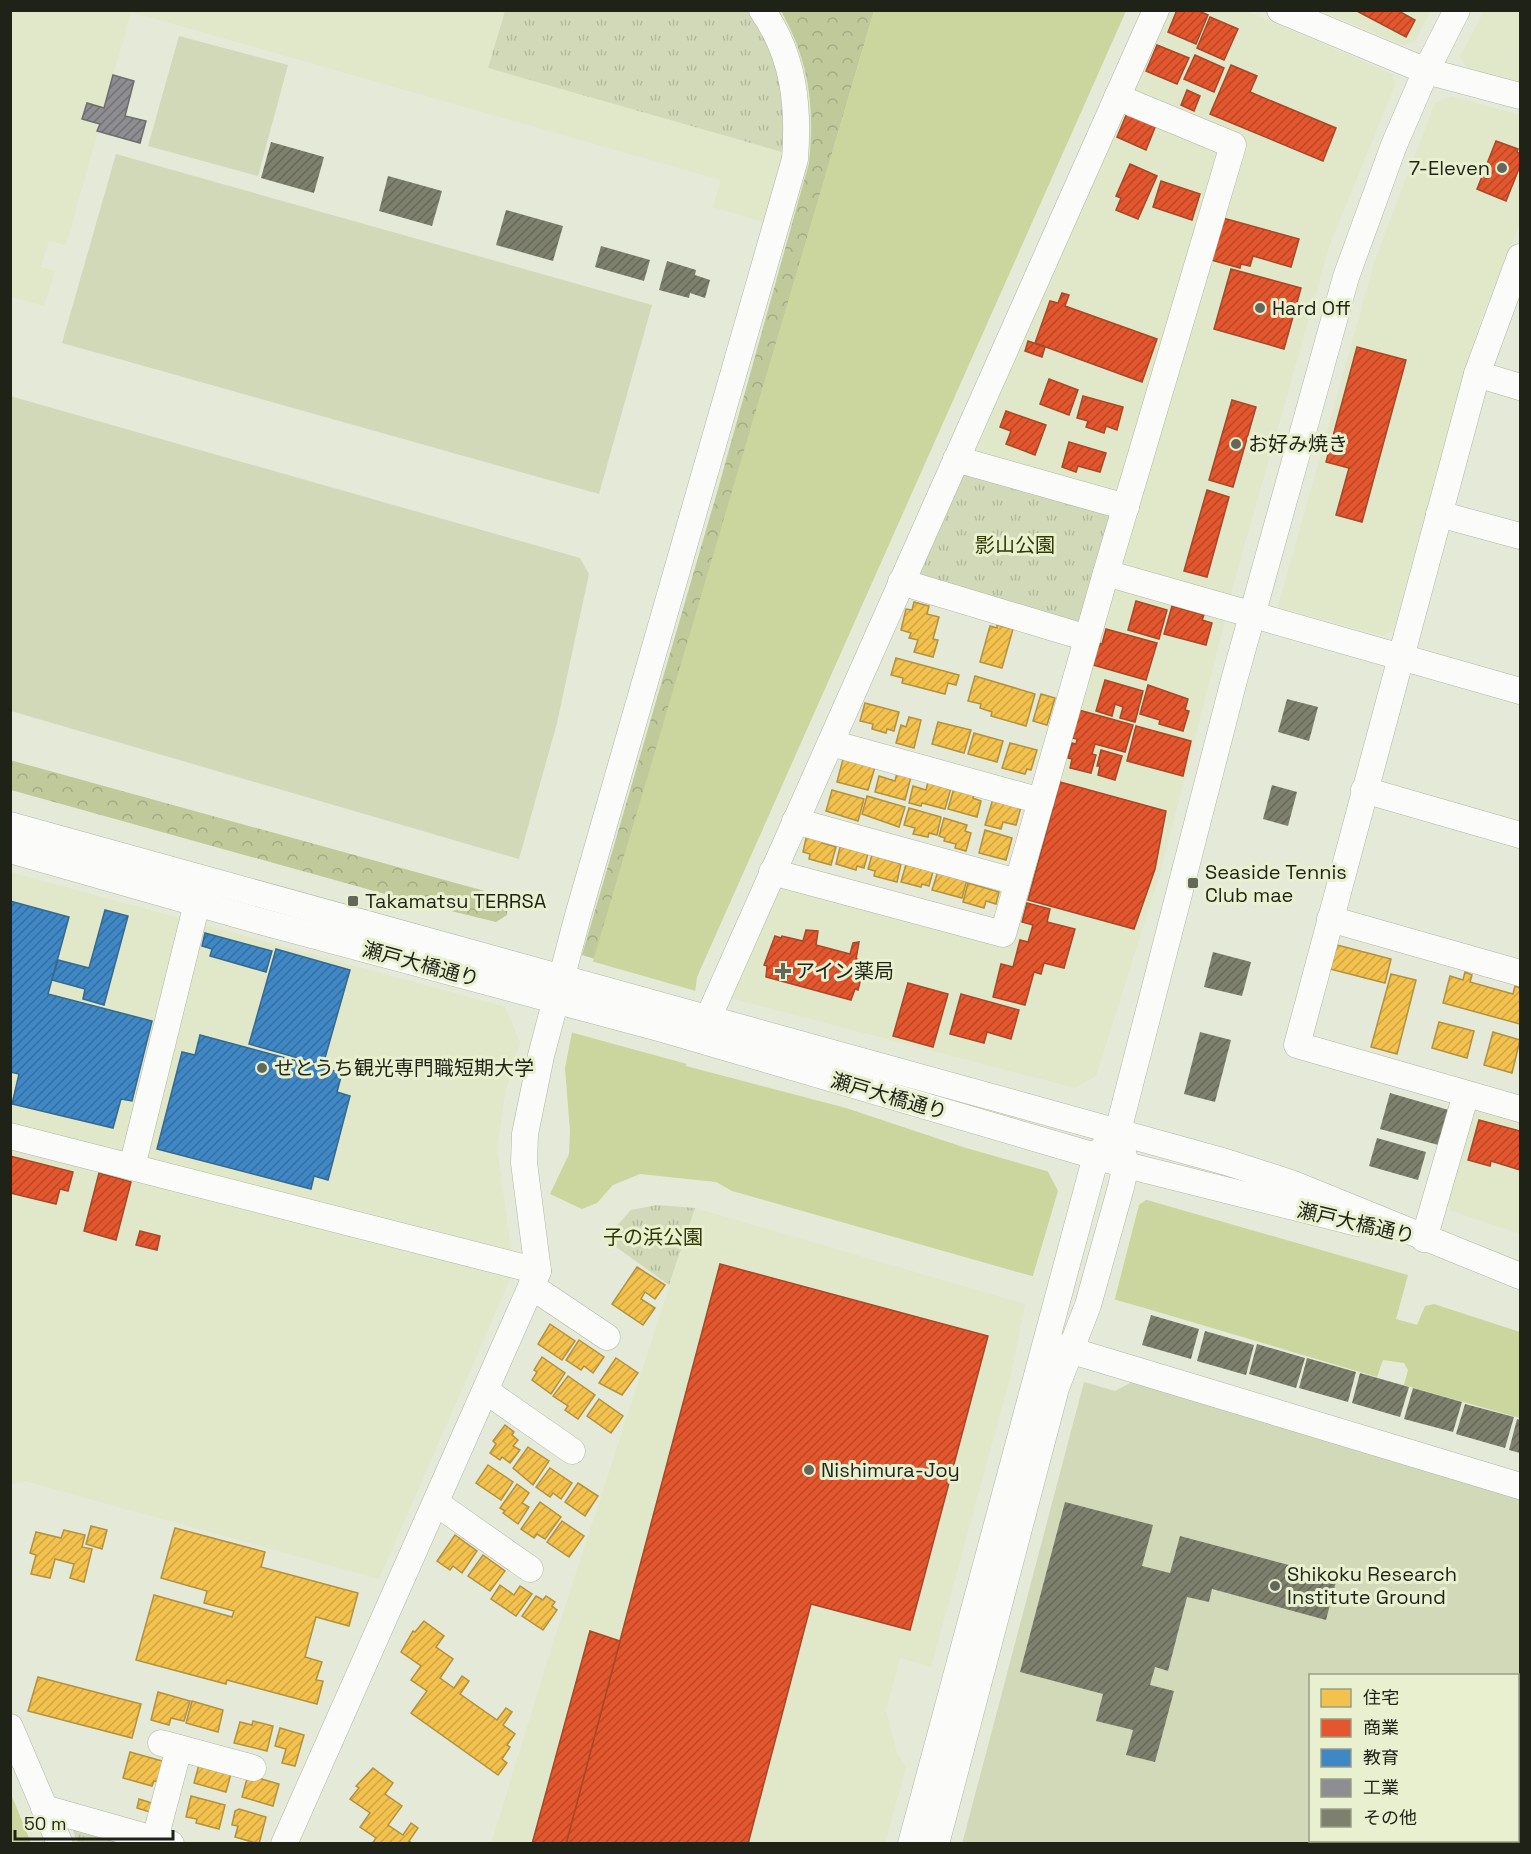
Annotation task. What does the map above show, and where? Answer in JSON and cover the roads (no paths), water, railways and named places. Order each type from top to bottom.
[{"type":"street","points":[[284,1844],[535,1278],[524,1163],[525,1134],[570,991],[795,159],[798,126],[795,85],[782,45],[762,10]]},
{"type":"street","points":[[698,1028],[831,743],[1156,10]]},
{"type":"street","points":[[911,1844],[1056,1296],[1093,1167],[1118,1131],[1251,616],[1346,277],[1390,156],[1426,71],[1457,10]]},
{"type":"street","points":[[1281,11],[1426,71],[1521,96]]},
{"type":"street","points":[[772,872],[1003,934],[1125,507],[1233,145],[1117,97]]},
{"type":"street","points":[[1521,257],[1477,374],[1297,1045],[1521,1109]]},
{"type":"street","points":[[1477,374],[1521,387]]},
{"type":"street","points":[[956,459],[1125,507]]},
{"type":"street","points":[[1438,514],[1521,536]]},
{"type":"street","points":[[1106,573],[1521,691]]},
{"type":"street","points":[[901,582],[1087,638]]},
{"type":"street","points":[[831,743],[1041,801]]},
{"type":"street","points":[[1364,790],[1521,835]]},
{"type":"street","points":[[795,820],[1017,882]]},
{"type":"street","name":"瀬戸大橋通り","points":[[10,825],[350,921],[570,991],[698,1028],[1093,1167],[1124,1176],[1262,1201],[1424,1239]]},
{"type":"street","name":"瀬戸大橋通り","points":[[10,850],[197,903],[570,991]]},
{"type":"street","points":[[132,1167],[197,903]]},
{"type":"street","points":[[1330,919],[1521,974]]},
{"type":"street","name":"瀬戸大橋通り","points":[[698,1028],[904,1075],[1118,1131],[1291,1182],[1424,1239]]},
{"type":"street","points":[[1466,1094],[1424,1239],[1521,1276]]},
{"type":"street","points":[[936,1844],[1056,1388],[1088,1305],[1124,1176],[1118,1131]]},
{"type":"street","points":[[10,1136],[132,1167],[535,1278],[607,1337]]},
{"type":"street","points":[[1044,1342],[1521,1486]]},
{"type":"street","points":[[486,1390],[572,1451]]},
{"type":"street","points":[[436,1503],[530,1569]]},
{"type":"street","points":[[10,1727],[60,1844]]},
{"type":"street","points":[[44,1808],[163,1841],[170,1746],[253,1768]]},
{"type":"place","name":"7-Eleven","points":[[1502,168]]},
{"type":"place","name":"Hard Off","points":[[1260,308]]},
{"type":"place","name":"お好み焼き","points":[[1236,444]]},
{"type":"place","name":"Seaside Tennis Club mae","points":[[1193,883]]},
{"type":"place","name":"Takamatsu TERRSA","points":[[353,901]]},
{"type":"place","name":"アイン薬局","points":[[783,971]]},
{"type":"place","name":"せとうち観光専門職短期大学","points":[[262,1068]]},
{"type":"place","name":"Nishimura-Joy","points":[[809,1470]]},
{"type":"place","name":"Shikoku Research Institute Ground","points":[[1275,1586]]},
{"type":"park label","name":"影山公園","points":[[1015,545]]},
{"type":"park label","name":"子の浜公園","points":[[653,1237]]}]
